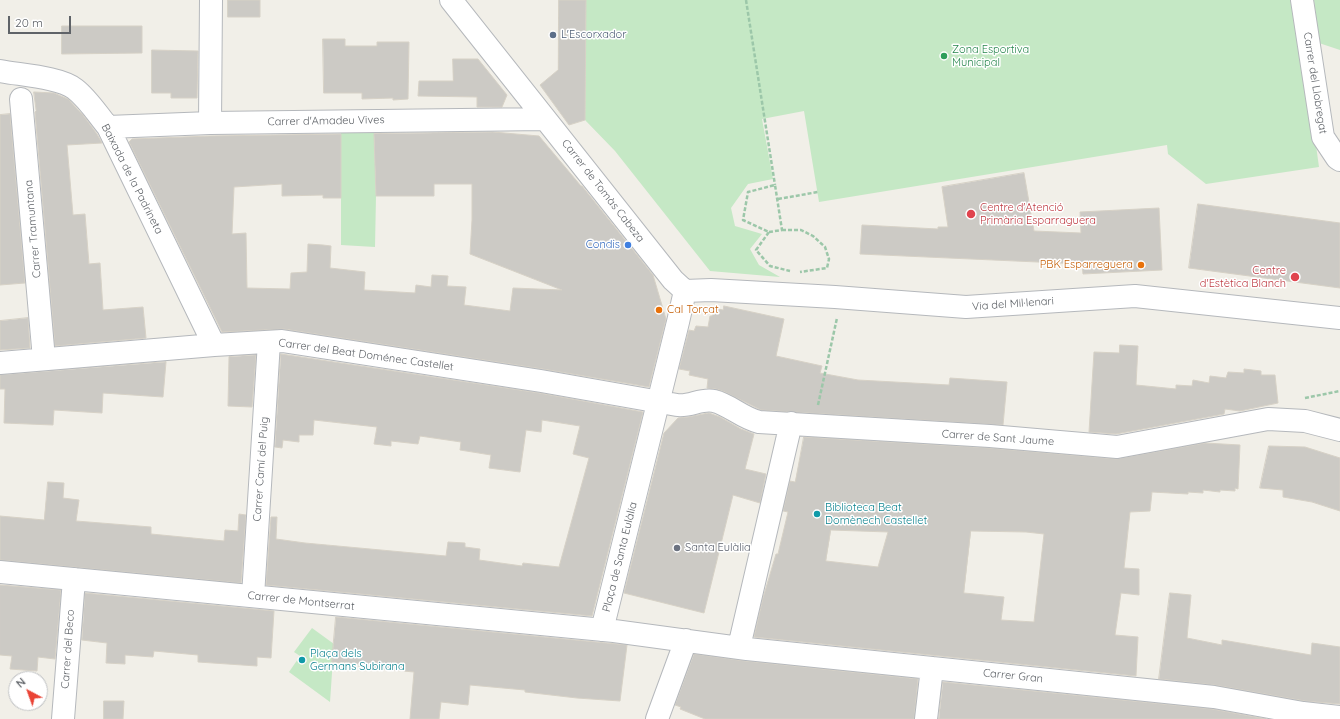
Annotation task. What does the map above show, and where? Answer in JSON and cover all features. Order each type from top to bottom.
[{"type":"street","points":[[210,123],[211,0]]},
{"type":"street","name":"Carrer de Tomàs Cabeza","points":[[451,0],[673,280],[685,291]]},
{"type":"street","name":"Carrer del Llobregat","points":[[1302,0],[1323,138],[1340,160]]},
{"type":"street","name":"Baixada de la Padrineta","points":[[0,71],[46,79],[74,88],[108,127],[214,345]]},
{"type":"street","name":"Carrer Tramuntana","points":[[21,99],[44,359]]},
{"type":"street","name":"Carrer d'Amadeu Vives","points":[[108,127],[210,123],[545,119]]},
{"type":"street","name":"Via del Mil·lenari","points":[[685,291],[710,290],[835,297],[966,307],[1135,296],[1340,318]]},
{"type":"street","points":[[659,402],[685,291]]},
{"type":"street","name":"Carrer Camí del Puig","points":[[253,596],[269,342]]},
{"type":"street","name":"Carrer del Beat Doménec Castellet","points":[[0,363],[214,345],[282,342],[541,381],[659,402]]},
{"type":"street","name":"Carrer de Sant Jaume","points":[[659,402],[682,406],[700,401],[712,401],[751,420],[792,424],[990,436],[1117,447],[1268,419],[1305,421],[1340,430]]},
{"type":"street","name":"Plaça de Santa Eulàlia","points":[[602,630],[659,402]]},
{"type":"street","points":[[739,647],[792,424]]},
{"type":"street","name":"Carrer de Montserrat","points":[[0,572],[602,630]]},
{"type":"street","name":"Carrer del Beco","points":[[63,719],[74,579]]},
{"type":"street","points":[[602,630],[686,640],[657,719]]},
{"type":"street","name":"Carrer Gran","points":[[686,640],[932,668],[1214,697],[1303,713],[1340,717]]},
{"type":"street","points":[[926,719],[932,668]]},
{"type":"path","points":[[746,0],[782,230]]},
{"type":"path","points":[[775,185],[748,192],[743,220],[769,232],[801,230],[814,236],[825,247],[829,259],[826,268],[795,272]]},
{"type":"path","points":[[778,199],[818,192]]},
{"type":"path","points":[[769,232],[756,250],[770,266],[782,269]]},
{"type":"path","points":[[813,425],[838,313]]},
{"type":"path","points":[[1300,399],[1340,391]]},
{"type":"green space","name":"Zona Esportiva Municipal","points":[[586,0],[1296,0],[1319,167],[1206,184],[1168,154],[1167,145],[819,202],[804,111],[762,119],[773,179],[748,184],[731,208],[735,226],[762,234],[750,249],[759,265],[780,277],[710,271],[615,151],[585,120]]},
{"type":"green space","points":[[1314,0],[1340,0],[1340,50],[1319,43]]},
{"type":"green space","points":[[341,132],[374,133],[376,196],[375,247],[341,245]]},
{"type":"green space","points":[[312,628],[334,644],[330,702],[289,672],[300,656],[294,652]]},
{"type":"building","points":[[228,0],[260,0],[260,17],[228,17]]},
{"type":"building","points":[[559,0],[586,0],[585,120],[569,125],[540,85],[558,70]]},
{"type":"building","points":[[62,26],[142,26],[142,53],[62,54]]},
{"type":"building","points":[[323,39],[345,39],[345,46],[377,46],[377,42],[409,42],[408,99],[362,99],[362,93],[324,93]]},
{"type":"building","points":[[152,50],[198,51],[197,98],[171,98],[171,93],[152,93]]},
{"type":"building","points":[[453,59],[478,59],[507,95],[502,107],[477,107],[477,97],[418,96],[419,81],[453,81]]},
{"type":"building","points":[[34,92],[54,93],[68,99],[83,115],[102,143],[67,145],[73,215],[85,214],[89,264],[100,263],[103,310],[143,307],[146,338],[55,346]]},
{"type":"building","points":[[10,114],[25,283],[0,285],[0,115]]},
{"type":"building","points":[[493,132],[539,136],[582,186],[653,275],[666,319],[649,387],[284,329],[222,332],[129,142],[132,139],[210,136],[341,134],[341,198],[323,198],[323,195],[282,196],[282,184],[234,187],[232,234],[246,233],[247,288],[290,289],[291,273],[307,272],[308,244],[323,245],[331,246],[330,268],[365,272],[364,290],[415,293],[416,285],[431,287],[432,275],[448,276],[447,286],[466,287],[464,305],[510,311],[513,288],[562,290],[470,254],[472,184],[434,184],[434,196],[376,196],[374,134]]},
{"type":"building","points":[[1024,173],[1034,231],[1081,233],[1080,212],[1159,208],[1162,270],[1083,274],[1082,264],[860,254],[862,225],[938,229],[938,227],[948,227],[942,187]]},
{"type":"building","points":[[1198,204],[1340,223],[1340,288],[1189,268]]},
{"type":"building","points":[[724,306],[784,319],[776,356],[822,366],[820,373],[858,380],[949,385],[950,378],[1007,382],[1003,425],[761,410],[725,392],[707,388],[708,379],[689,375],[690,371],[679,369],[689,330],[694,331],[696,326],[708,327],[710,316],[712,316],[714,308],[723,310]]},
{"type":"building","points":[[28,318],[30,348],[0,350],[0,321]]},
{"type":"building","points":[[1120,345],[1138,346],[1136,385],[1176,389],[1176,385],[1192,386],[1193,380],[1209,383],[1210,376],[1226,378],[1228,372],[1244,373],[1244,369],[1261,371],[1261,375],[1275,375],[1278,403],[1240,411],[1225,409],[1224,414],[1116,434],[1089,432],[1094,352],[1119,353]]},
{"type":"building","points":[[281,354],[539,393],[643,412],[592,616],[266,585],[271,517],[277,517],[276,539],[446,556],[448,542],[465,543],[465,547],[480,549],[479,560],[522,566],[523,563],[559,567],[589,458],[573,454],[580,426],[542,420],[541,432],[526,430],[520,472],[489,468],[491,455],[460,450],[461,442],[420,436],[418,444],[391,441],[391,446],[374,444],[377,427],[314,420],[313,435],[299,435],[299,442],[283,440],[282,448],[275,447]]},
{"type":"building","points":[[256,355],[252,407],[228,406],[229,357]]},
{"type":"building","points":[[166,362],[163,397],[103,393],[102,413],[54,410],[53,425],[4,423],[5,389],[0,389],[0,375]]},
{"type":"building","name":"Santa Eulàlia","points":[[709,413],[754,434],[745,469],[766,474],[760,503],[733,495],[704,613],[624,593],[664,433],[678,418]]},
{"type":"building","points":[[804,437],[989,448],[1116,459],[1205,443],[1240,445],[1238,489],[1235,488],[1235,491],[1220,490],[1220,492],[1203,490],[1203,493],[1188,492],[1188,494],[1152,492],[1150,511],[1130,512],[1124,568],[1139,569],[1139,595],[1121,593],[1115,635],[1138,637],[1136,676],[754,637],[763,598],[776,554],[778,554],[788,512],[783,511],[790,481],[795,482]],"holes":[[[831,530],[888,532],[878,567],[826,561]],[[971,531],[1026,532],[1044,534],[1034,622],[1001,620],[1004,597],[964,593]]]},
{"type":"building","points":[[1269,446],[1305,447],[1340,458],[1340,511],[1312,502],[1283,497],[1283,490],[1260,488]]},
{"type":"building","points":[[48,482],[64,483],[63,498],[79,500],[76,521],[151,527],[151,534],[224,541],[225,530],[238,531],[239,514],[246,515],[241,583],[0,560],[0,516],[44,520]]},
{"type":"building","points":[[0,585],[61,590],[55,659],[38,657],[37,671],[10,669],[12,656],[0,655]]},
{"type":"building","points":[[85,593],[274,611],[271,658],[257,657],[257,666],[198,662],[198,655],[154,651],[153,657],[125,655],[125,664],[106,663],[107,643],[82,640]]},
{"type":"building","points":[[1170,593],[1191,595],[1187,638],[1222,645],[1222,640],[1311,655],[1312,643],[1340,647],[1340,704],[1305,701],[1215,685],[1159,679]]},
{"type":"building","points":[[336,617],[627,645],[620,701],[577,698],[525,692],[525,690],[470,685],[468,705],[441,702],[439,719],[410,719],[414,672],[359,667],[359,664],[332,662]]},
{"type":"building","points":[[694,654],[745,661],[918,679],[914,719],[705,719],[680,709],[681,707],[675,705]]},
{"type":"building","points":[[943,682],[1212,709],[1266,719],[939,719]]},
{"type":"building","points":[[104,701],[124,701],[123,719],[104,719]]},
{"type":"place","name":"L'Escorxador","points":[[553,35]]},
{"type":"place","name":"Zona Esportiva Municipal","points":[[944,56]]},
{"type":"place","name":"Centre d'Atenció Primària Esparraguera","points":[[971,214]]},
{"type":"place","name":"Condis","points":[[628,245]]},
{"type":"place","name":"PBK Esparreguera","points":[[1141,265]]},
{"type":"place","name":"Centre d'Estètica Blanch","points":[[1295,277]]},
{"type":"place","name":"Cal Torçat","points":[[659,310]]},
{"type":"place","name":"Biblioteca Beat Domènech Castellet","points":[[817,514]]},
{"type":"place","name":"Santa Eulàlia","points":[[677,548]]},
{"type":"place","name":"Plaça dels Germans Subirana","points":[[302,660]]}]
